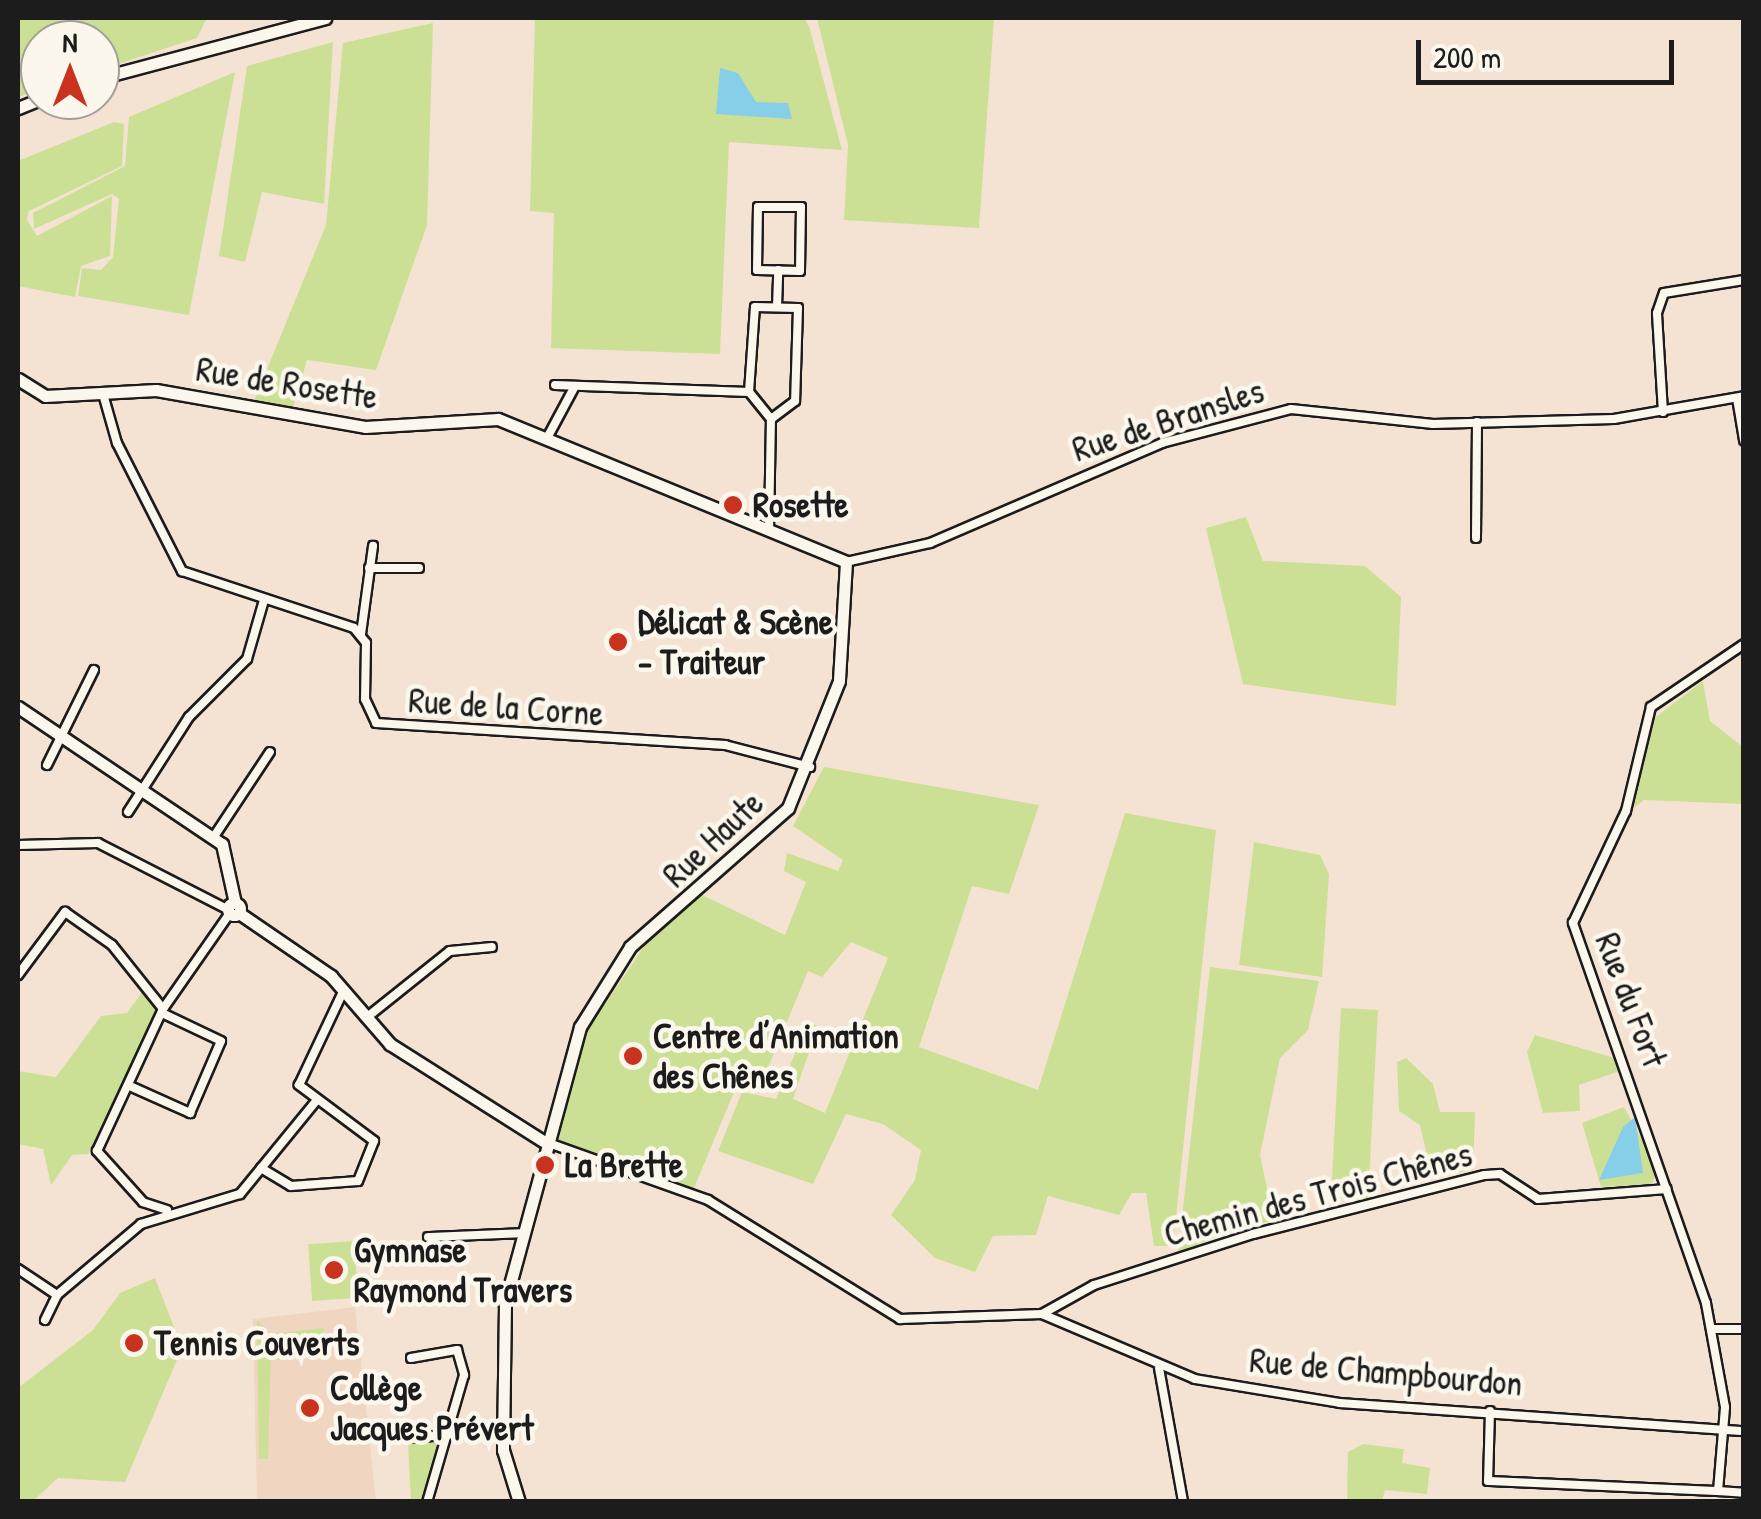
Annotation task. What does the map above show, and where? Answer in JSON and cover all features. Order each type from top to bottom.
[{"type":"street","points":[[120,72],[248,35],[325,18]]},
{"type":"street","points":[[758,207],[801,207],[800,271],[778,270],[757,270],[758,207]]},
{"type":"street","points":[[777,307],[778,270]]},
{"type":"street","points":[[1664,412],[1664,293],[1744,280]]},
{"type":"street","points":[[769,530],[771,419],[748,392],[754,306],[798,308],[794,401],[771,419]]},
{"type":"street","name":"Rue de Rosette","points":[[18,379],[45,396],[172,392],[385,428],[483,417],[846,562]]},
{"type":"street","points":[[555,385],[748,392]]},
{"type":"street","points":[[546,440],[576,386]]},
{"type":"street","points":[[103,394],[174,561],[202,584],[264,600],[360,634],[372,546]]},
{"type":"street","points":[[1740,397],[1744,440]]},
{"type":"street","name":"Rue de Bransles","points":[[846,562],[930,543],[1162,443],[1291,409],[1477,422],[1664,412],[1740,397]]},
{"type":"street","points":[[1476,538],[1477,422]]},
{"type":"street","name":"Rue Haute","points":[[518,1502],[503,1450],[501,1358],[522,1233],[543,1141],[580,1027],[622,958],[788,808],[810,767],[839,681],[846,562]]},
{"type":"street","points":[[370,568],[419,568]]},
{"type":"street","points":[[128,812],[189,717],[247,658],[264,600]]},
{"type":"street","name":"Rue de la Corne","points":[[360,634],[376,723],[487,737],[564,734],[725,746],[810,767]]},
{"type":"street","name":"Rue du Fort","points":[[1718,1491],[1723,1428],[1712,1329],[1667,1188],[1578,946],[1574,908],[1626,810],[1651,708],[1744,644]]},
{"type":"street","points":[[47,765],[94,670]]},
{"type":"street","points":[[18,707],[212,838],[232,859],[233,910],[179,994],[163,1010],[132,1088],[96,1158],[142,1202],[166,1210]]},
{"type":"street","points":[[212,838],[270,752]]},
{"type":"street","points":[[18,845],[98,843],[233,910],[344,990],[366,1018],[444,1083],[543,1141]]},
{"type":"street","points":[[18,975],[65,912],[156,990],[163,1010],[221,1041],[190,1113],[132,1088]]},
{"type":"street","points":[[366,1018],[450,951],[492,946]]},
{"type":"street","points":[[156,990],[179,994]]},
{"type":"street","points":[[261,1168],[290,1186],[358,1181],[374,1141],[316,1101],[299,1079],[344,990]]},
{"type":"street","points":[[45,1320],[57,1295],[141,1224],[166,1210],[240,1194],[316,1101]]},
{"type":"street","name":"Rue de Champbourdon","points":[[543,1141],[708,1200],[900,1319],[1042,1314],[1159,1368],[1340,1403],[1490,1410],[1744,1431]]},
{"type":"street","name":"Chemin des Trois Chênes","points":[[1042,1314],[1094,1285],[1253,1234],[1485,1176],[1500,1174],[1538,1199],[1667,1188]]},
{"type":"street","points":[[141,1224],[142,1202]]},
{"type":"street","points":[[428,1237],[522,1233]]},
{"type":"street","points":[[18,1269],[57,1295]]},
{"type":"street","points":[[1712,1329],[1744,1329]]},
{"type":"street","points":[[411,1358],[447,1348],[462,1356],[448,1435],[427,1502]]},
{"type":"street","points":[[1159,1368],[1183,1502]]},
{"type":"street","points":[[1490,1410],[1488,1481],[1744,1494]]},
{"type":"street","points":[[405,1438],[448,1435]]},
{"type":"shaded area","name":"Collège Jacques Prévert","points":[[355,1307],[376,1501],[257,1501],[253,1319]]},
{"type":"green space","points":[[18,18],[207,18],[197,38],[120,63],[120,20],[20,20],[18,97]]},
{"type":"green space","points":[[535,18],[804,18],[809,26],[842,150],[729,142],[720,354],[551,348],[554,213],[530,211]]},
{"type":"green space","points":[[817,18],[994,18],[979,228],[844,220],[848,145]]},
{"type":"green space","points":[[433,23],[427,225],[376,370],[307,360],[292,411],[252,406],[326,225],[343,43]]},
{"type":"green space","points":[[333,42],[324,204],[262,192],[245,262],[219,256],[247,66]]},
{"type":"green space","points":[[235,72],[189,315],[78,296],[82,268],[101,270],[113,257],[119,199],[112,194],[34,229],[33,213],[125,166],[129,117]]},
{"type":"green space","points":[[114,122],[124,124],[122,166],[29,211],[27,220],[37,236],[112,196],[110,256],[81,266],[75,297],[18,286],[18,161]]},
{"type":"green space","points":[[1246,517],[1263,561],[1365,566],[1401,597],[1396,706],[1243,684],[1206,528]]},
{"type":"green space","points":[[1703,681],[1710,721],[1743,747],[1743,804],[1644,800],[1634,808],[1653,719]]},
{"type":"green space","points":[[824,767],[1039,805],[1009,894],[972,886],[919,1047],[1038,1090],[1125,813],[1216,830],[1173,1246],[1154,1246],[1146,1193],[1132,1193],[1119,1215],[1048,1196],[1036,1235],[993,1236],[975,1272],[935,1258],[891,1215],[915,1180],[921,1150],[883,1124],[846,1114],[813,1184],[718,1151],[742,1092],[776,1099],[808,1022],[818,1026],[793,1099],[825,1113],[888,958],[851,942],[822,977],[808,971],[758,1092],[737,1085],[694,1188],[550,1139],[586,1033],[651,936],[700,894],[785,935],[806,882],[784,871],[787,853],[838,871],[843,860],[793,826]]},
{"type":"green space","points":[[1254,842],[1320,855],[1329,874],[1322,977],[1239,965]]},
{"type":"green space","points":[[1210,967],[1319,981],[1308,1030],[1280,1058],[1260,1155],[1274,1222],[1247,1223],[1178,1253]]},
{"type":"green space","points":[[146,987],[158,1012],[132,1076],[88,1154],[72,1155],[51,1185],[43,1149],[18,1144],[18,1071],[56,1077],[101,1016],[127,1013]]},
{"type":"green space","points":[[1341,1008],[1378,1010],[1368,1200],[1331,1198]]},
{"type":"green space","points":[[1535,1035],[1615,1058],[1620,1071],[1579,1085],[1580,1111],[1543,1113],[1527,1052]]},
{"type":"green space","points":[[1406,1058],[1433,1084],[1440,1112],[1475,1112],[1473,1170],[1432,1177],[1420,1125],[1399,1111],[1397,1062]]},
{"type":"green space","points":[[1624,1107],[1658,1169],[1652,1184],[1601,1187],[1582,1123]]},
{"type":"green space","name":"Gymnase Raymond Travers","points":[[354,1241],[358,1298],[312,1301],[308,1244]]},
{"type":"green space","points":[[155,1278],[182,1348],[125,1482],[58,1478],[33,1501],[18,1501],[18,1388],[93,1330],[120,1293]]},
{"type":"green space","points":[[257,1320],[271,1334],[323,1328],[326,1354],[274,1360],[271,1348],[268,1459],[259,1459]]},
{"type":"green space","points":[[441,1439],[421,1501],[411,1501],[408,1443]]},
{"type":"green space","points":[[1363,1444],[1404,1449],[1402,1463],[1430,1468],[1427,1494],[1385,1490],[1382,1501],[1347,1501],[1348,1452]]},
{"type":"water","points":[[720,68],[738,73],[756,102],[788,103],[792,119],[716,114]]},
{"type":"water","points":[[1635,1117],[1643,1173],[1599,1180],[1623,1127]]},
{"type":"place","name":"Rosette","points":[[733,505]]},
{"type":"place","name":"Délicat & Scène - Traiteur","points":[[618,642]]},
{"type":"place","name":"Centre d’Animation des Chênes","points":[[633,1056]]},
{"type":"place","name":"La Brette","points":[[545,1165]]},
{"type":"place","name":"Gymnase Raymond Travers","points":[[334,1270]]},
{"type":"place","name":"Tennis Couverts","points":[[134,1343]]},
{"type":"place","name":"Collège Jacques Prévert","points":[[310,1408]]}]
